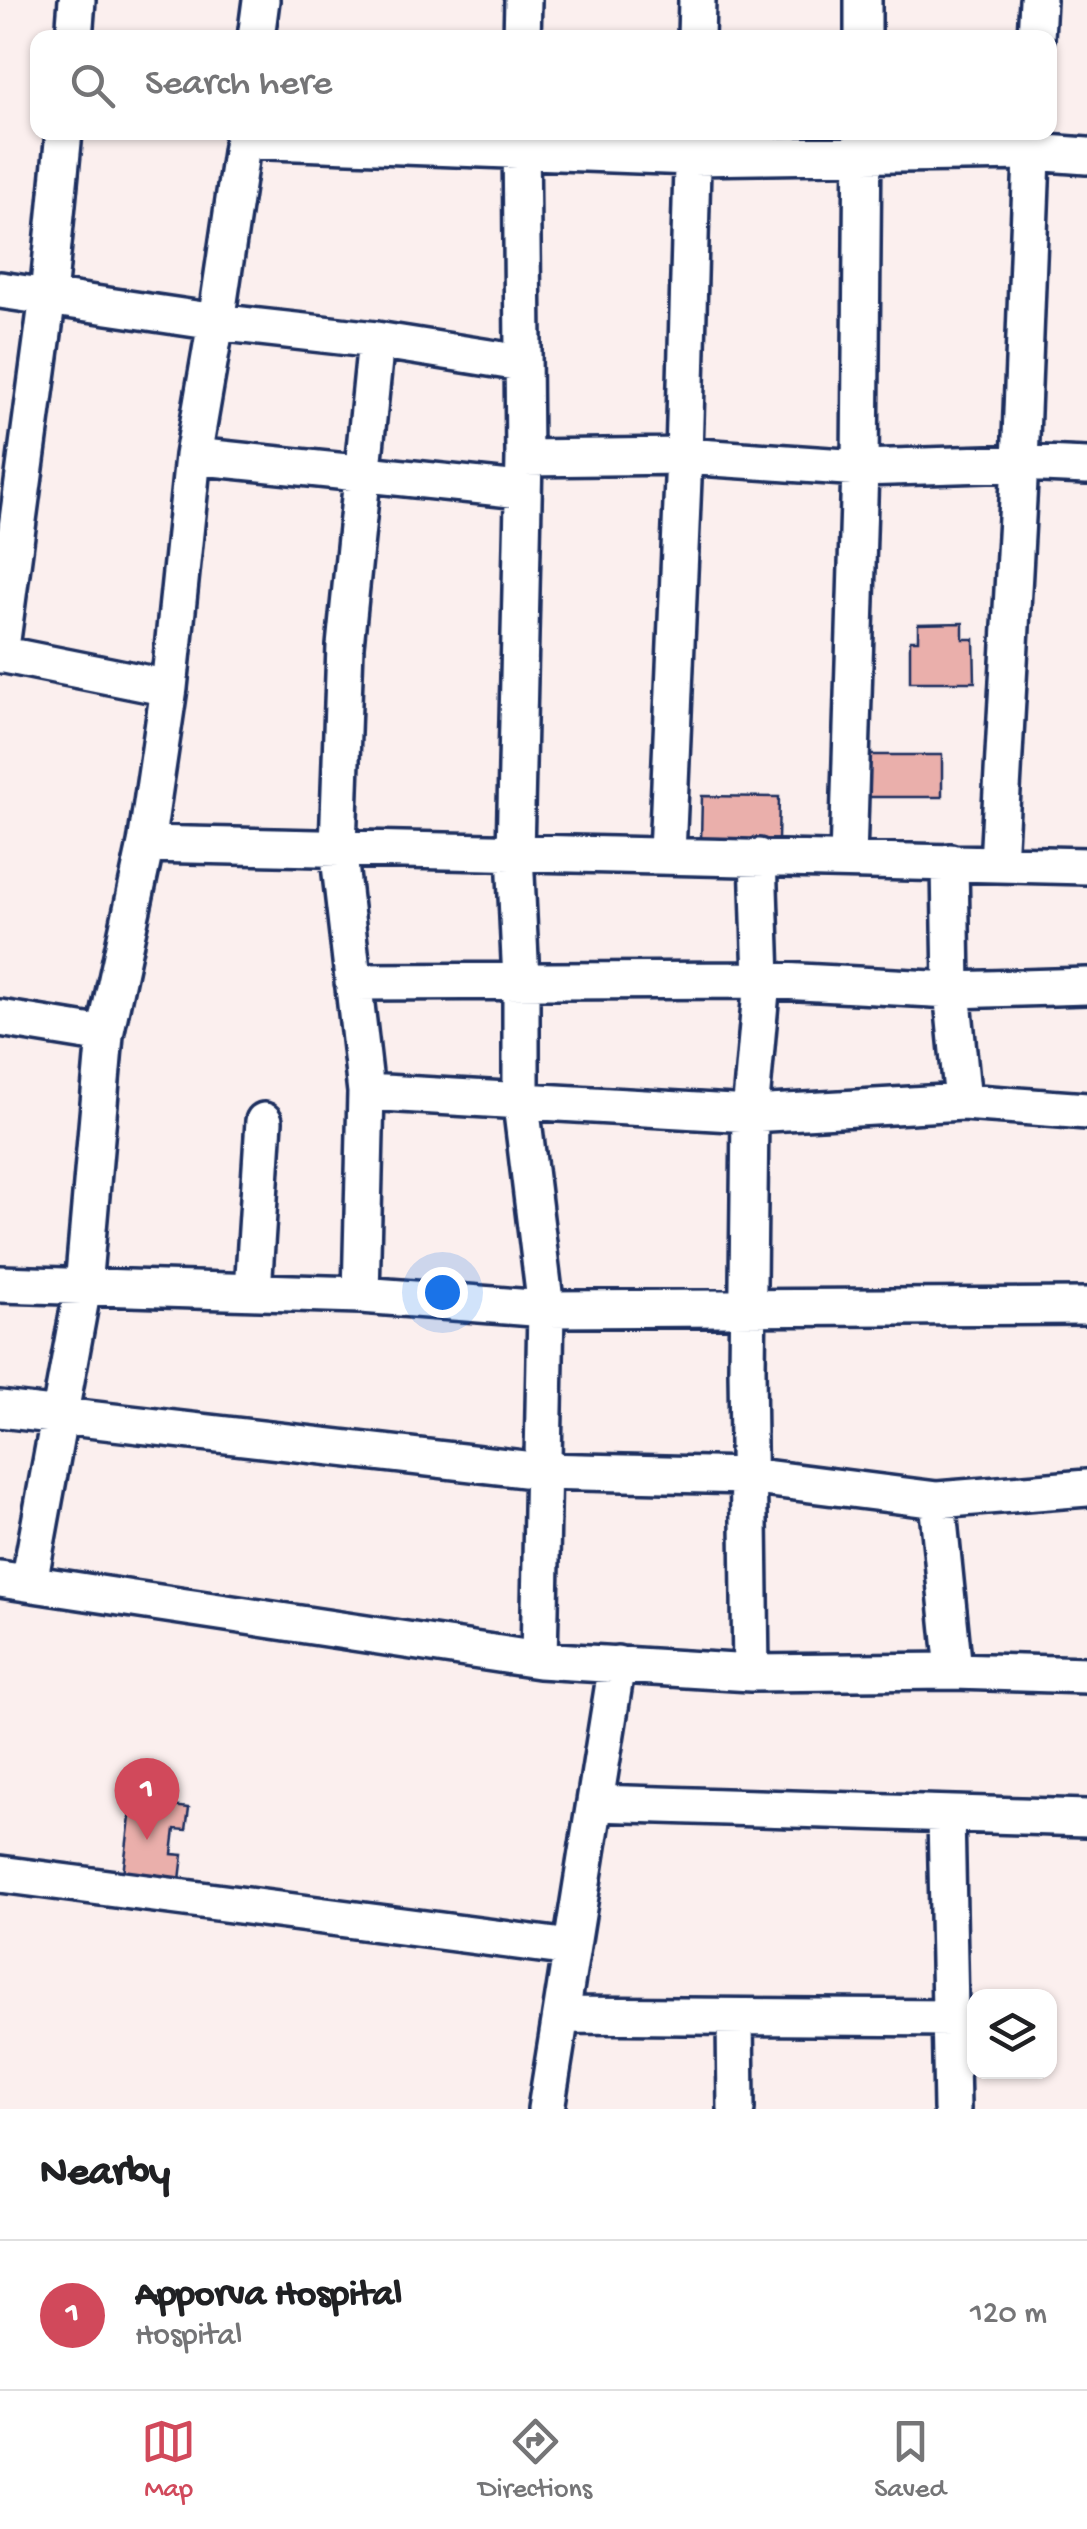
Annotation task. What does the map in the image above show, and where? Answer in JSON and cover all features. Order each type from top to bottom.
[{"type":"street","points":[[75,30],[78,0]]},
{"type":"street","points":[[257,30],[261,0]]},
{"type":"street","points":[[522,30],[523,0]]},
{"type":"street","points":[[696,30],[697,0]]},
{"type":"street","points":[[863,0],[863,30]]},
{"type":"street","points":[[1036,30],[1038,0]]},
{"type":"street","points":[[63,140],[48,296],[0,654],[169,688]]},
{"type":"street","points":[[242,140],[192,456],[169,688],[146,844],[105,1035],[83,1288],[58,1418],[15,1581],[539,1660],[751,1673],[954,1671],[1087,1675]]},
{"type":"street","points":[[428,140],[693,145],[1032,142],[1087,156]]},
{"type":"street","points":[[521,142],[523,474],[514,853],[521,981],[521,1104],[546,1309],[539,1660]]},
{"type":"street","points":[[998,863],[1020,463],[1032,142]]},
{"type":"street","points":[[848,859],[860,468],[862,144]]},
{"type":"street","points":[[667,854],[693,145]]},
{"type":"street","points":[[0,290],[521,363]]},
{"type":"street","points":[[360,1295],[366,1092],[338,846],[345,646],[376,340]]},
{"type":"street","points":[[192,456],[362,472],[523,474],[684,456],[860,468],[1020,463],[1087,466]]},
{"type":"street","points":[[146,844],[1087,866]]},
{"type":"street","points":[[751,1673],[750,1114],[762,980],[758,857]]},
{"type":"street","points":[[950,862],[952,990],[963,1102]]},
{"type":"street","points":[[353,982],[762,980],[952,990],[1087,986]]},
{"type":"street","points":[[0,1018],[105,1035]]},
{"type":"street","points":[[366,1092],[521,1104],[750,1114],[963,1102],[1087,1111]]},
{"type":"street","points":[[254,1292],[264,1122]]},
{"type":"street","points":[[0,1284],[360,1295],[546,1309],[1087,1306]]},
{"type":"street","points":[[0,1409],[541,1471],[748,1476],[937,1500],[1087,1488]]},
{"type":"street","points":[[937,1500],[954,1671]]},
{"type":"street","points":[[546,2109],[618,1664]]},
{"type":"street","points":[[595,1803],[1087,1818]]},
{"type":"street","points":[[946,1815],[952,2109]]},
{"type":"street","points":[[0,1874],[571,1948]]},
{"type":"street","points":[[561,2014],[952,2018]]},
{"type":"street","points":[[734,2017],[736,2109]]},
{"type":"building","points":[[963,623],[963,639],[974,639],[975,682],[910,682],[910,640],[918,640],[918,624]]},
{"type":"building","points":[[868,755],[942,755],[942,797],[868,797]]},
{"type":"building","points":[[702,796],[779,797],[778,841],[701,840]]},
{"type":"building","points":[[132,1801],[189,1808],[186,1830],[175,1829],[172,1854],[183,1855],[180,1880],[123,1874]]},
{"type":"place","name":"Apporva Hospital","points":[[147,1840]]}]
